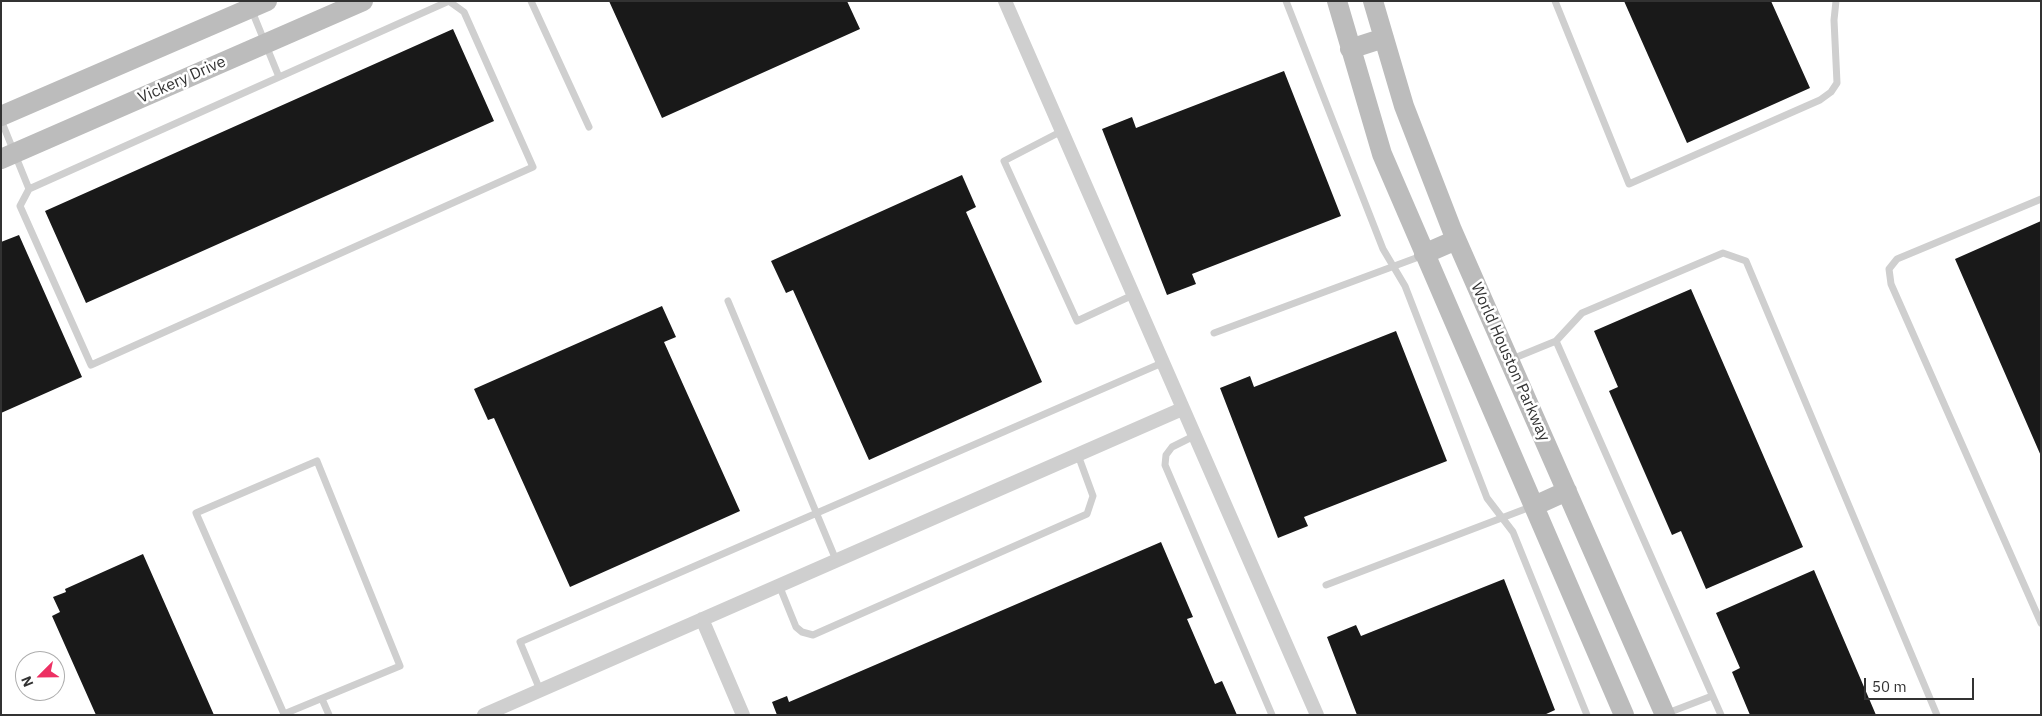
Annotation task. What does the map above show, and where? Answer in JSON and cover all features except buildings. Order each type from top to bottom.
[{"type":"street","name":"Vickery Drive","points":[[7,157],[363,1]]},
{"type":"street","points":[[1006,1],[1182,409],[1318,715]]},
{"type":"street","points":[[1337,1],[1382,154],[1624,715]]},
{"type":"street","name":"World Houston Parkway","points":[[1374,1],[1404,106],[1456,240],[1665,715]]},
{"type":"street","points":[[1,116],[255,4]]},
{"type":"street","points":[[1350,49],[1384,38]]},
{"type":"street","points":[[1424,254],[1456,240]]},
{"type":"street","points":[[484,715],[1182,409]]},
{"type":"street","points":[[1534,506],[1567,491]]},
{"type":"street","points":[[702,619],[743,715]]},
{"type":"lane","points":[[532,1],[589,127]]},
{"type":"lane","points":[[1286,1],[1383,249],[1405,286],[1486,498],[1513,532],[1587,715]]},
{"type":"lane","points":[[1555,1],[1629,184],[1820,100],[1832,92],[1837,83],[1834,20],[1836,1]]},
{"type":"lane","points":[[450,2],[464,12],[533,167],[91,365],[20,206],[30,189],[450,2]]},
{"type":"lane","points":[[255,4],[265,44],[279,77]]},
{"type":"lane","points":[[1,120],[7,157],[30,189]]},
{"type":"lane","points":[[1062,132],[1004,161],[1077,321],[1133,295]]},
{"type":"lane","points":[[2041,199],[1897,259],[1889,269],[1891,284],[2041,623]]},
{"type":"lane","points":[[1509,360],[1556,341],[1582,312],[1723,253],[1746,261],[1937,715]]},
{"type":"lane","points":[[1214,333],[1394,268],[1424,254]]},
{"type":"lane","points":[[728,301],[815,514],[836,560]]},
{"type":"lane","points":[[1556,341],[1721,715]]},
{"type":"lane","points":[[540,690],[520,642],[1162,363]]},
{"type":"lane","points":[[1194,436],[1172,447],[1166,455],[1165,465],[1272,715]]},
{"type":"lane","points":[[779,586],[796,627],[802,632],[813,635],[1087,514],[1093,496],[1078,456]]},
{"type":"lane","points":[[318,462],[400,666],[322,699],[284,714],[196,513],[318,462]]},
{"type":"lane","points":[[1326,585],[1534,506]]},
{"type":"lane","points":[[1665,715],[1712,696]]},
{"type":"lane","points":[[322,699],[330,715]]}]
